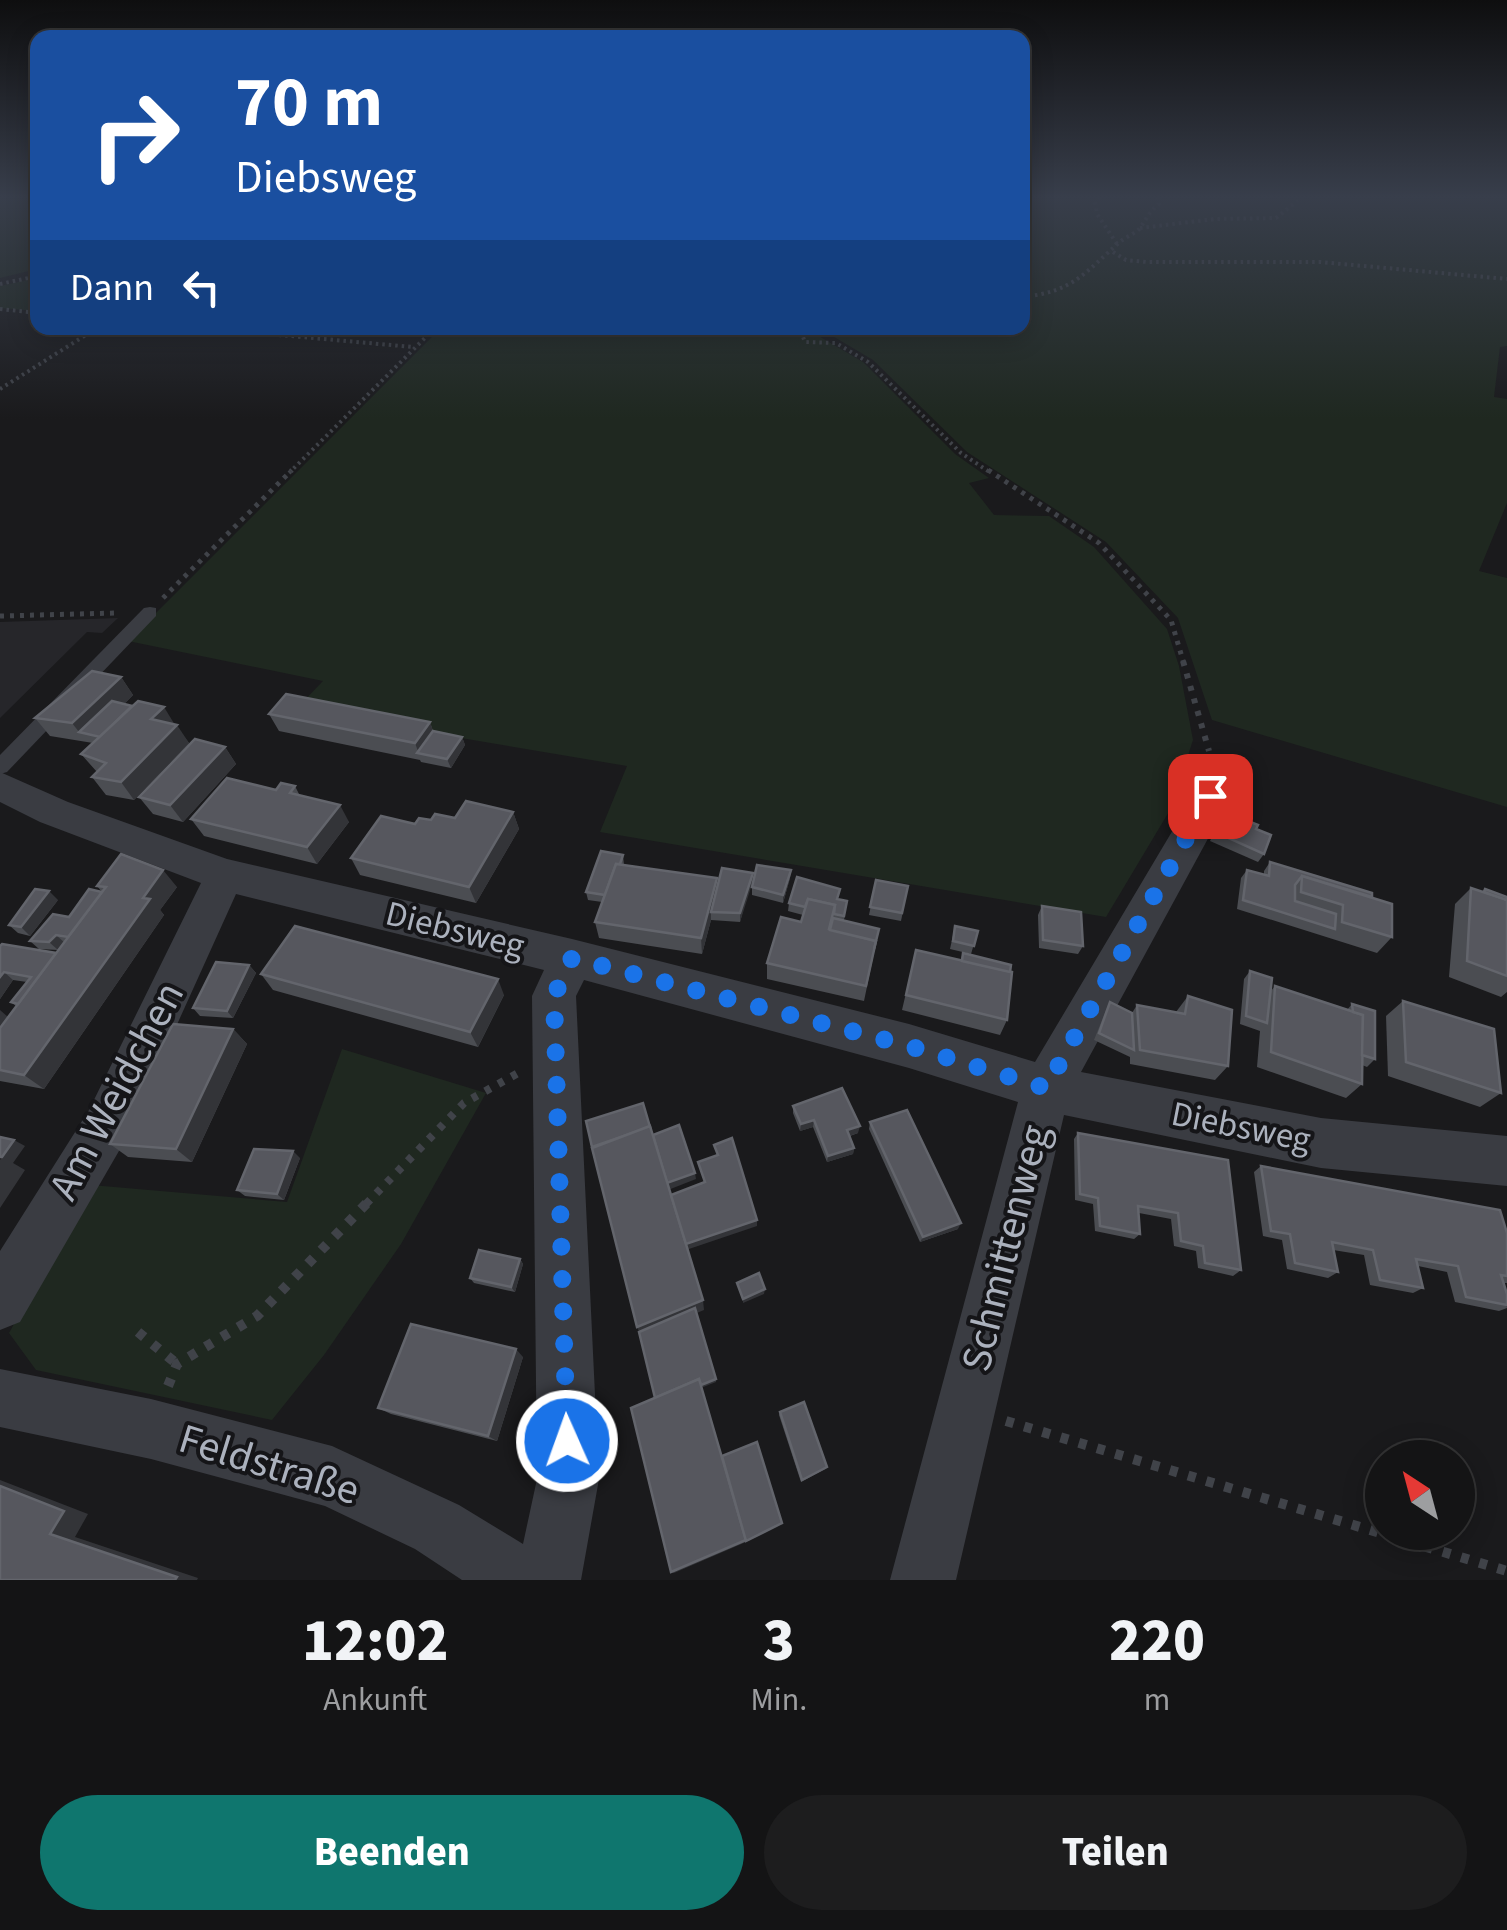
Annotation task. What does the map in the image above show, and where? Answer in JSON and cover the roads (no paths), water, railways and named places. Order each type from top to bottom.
[{"type":"street","name":"Schmittenweg","points":[[924,1580],[1046,1088],[1204,811],[1218,776]]},
{"type":"street","name":"Diebsweg","points":[[0,786],[54,812],[225,875],[572,958],[909,1046],[1046,1088],[1321,1143],[1507,1161]]},
{"type":"street","name":"Am Weidchen","points":[[0,1302],[106,1127],[225,875]]},
{"type":"street","points":[[548,1580],[568,1479],[554,996],[572,958]]},
{"type":"street","name":"Feldstraße","points":[[0,1398],[150,1429],[332,1477],[437,1527],[521,1580]]},
{"type":"lane","points":[[0,767],[150,612]]}]
